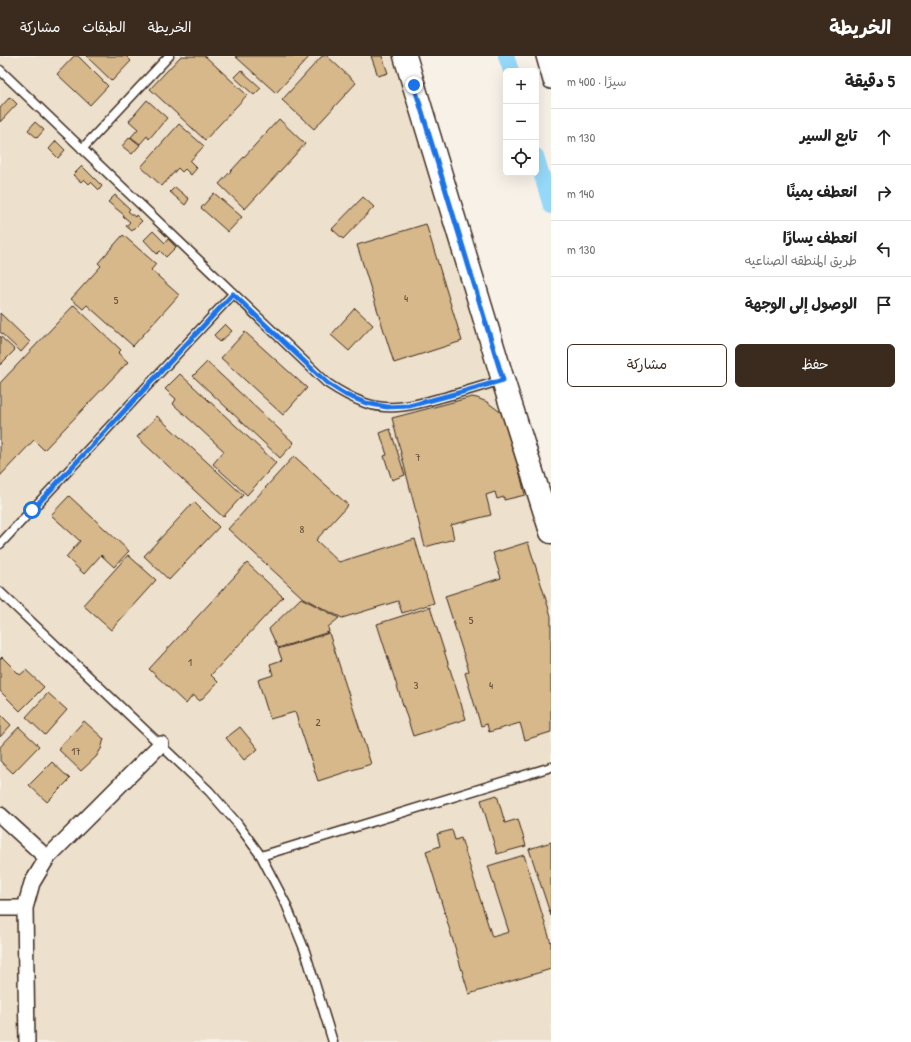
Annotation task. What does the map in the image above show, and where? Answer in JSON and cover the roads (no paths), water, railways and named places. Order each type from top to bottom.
[{"type":"main road","points":[[405,56],[503,380],[551,532]]},
{"type":"street","points":[[544,56],[551,81]]},
{"type":"street","points":[[27,1042],[25,908],[32,883],[47,858],[161,744]]},
{"type":"street","points":[[0,815],[47,858]]},
{"type":"street","points":[[0,908],[25,908]]},
{"type":"lane","points":[[82,149],[168,56]]},
{"type":"lane","points":[[0,70],[327,383],[346,395],[366,403],[387,407],[409,406],[503,380]]},
{"type":"lane","points":[[0,544],[233,294]]},
{"type":"lane","points":[[0,592],[161,744],[209,791],[237,823],[261,856],[286,904],[302,944],[332,1042]]},
{"type":"lane","points":[[261,856],[551,766]]},
{"type":"waterway","points":[[506,56],[510,68]]},
{"type":"waterway","points":[[539,166],[551,206]]}]
